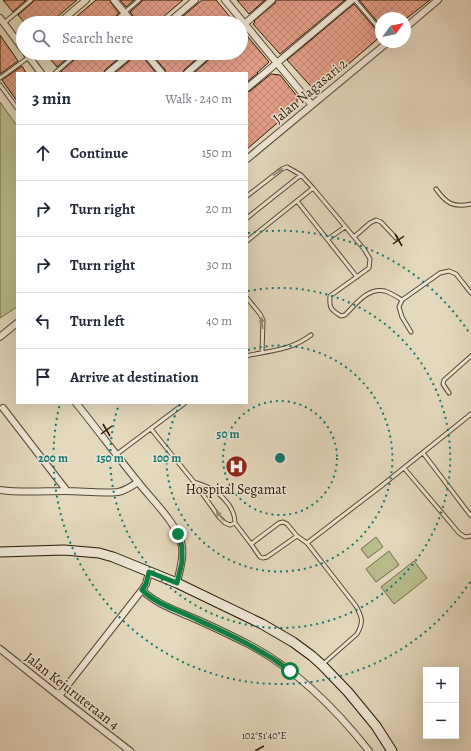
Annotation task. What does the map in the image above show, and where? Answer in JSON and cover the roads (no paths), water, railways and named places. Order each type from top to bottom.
[{"type":"street","points":[[67,16],[86,0]]},
{"type":"street","points":[[114,0],[127,16]]},
{"type":"street","points":[[176,16],[195,0]]},
{"type":"street","points":[[225,0],[237,16]]},
{"type":"street","points":[[248,21],[272,0]]},
{"type":"street","points":[[248,87],[353,0]]},
{"type":"street","points":[[411,23],[438,0]]},
{"type":"street","points":[[2,20],[16,39]]},
{"type":"street","points":[[248,31],[312,105]]},
{"type":"street","name":"Jalan Nagasari 2","points":[[248,158],[381,48]]},
{"type":"street","points":[[32,60],[40,72]]},
{"type":"street","points":[[109,72],[124,60]]},
{"type":"street","points":[[151,60],[161,72]]},
{"type":"street","points":[[188,72],[202,60]]},
{"type":"street","points":[[0,337],[16,324]]},
{"type":"street","points":[[77,404],[178,534],[182,547],[182,562],[177,583]]},
{"type":"street","points":[[3,408],[67,491]]},
{"type":"street","points":[[0,490],[26,492],[120,492],[130,488],[138,482]]},
{"type":"street","points":[[0,552],[64,550],[99,553],[113,557],[177,583],[233,610],[293,642],[312,656],[348,692],[371,720],[392,751]]},
{"type":"street","points":[[59,696],[142,590],[146,584],[149,572]]},
{"type":"street","points":[[142,590],[153,599],[168,607],[219,630],[270,656],[300,679],[343,721],[369,751]]},
{"type":"street","name":"Jalan Kejuruteraan 4","points":[[0,649],[130,751]]},
{"type":"lane","points":[[2,20],[31,0]]},
{"type":"lane","points":[[120,16],[139,0]]},
{"type":"lane","points":[[353,0],[375,24]]},
{"type":"lane","points":[[0,78],[22,60]]},
{"type":"lane","points":[[56,72],[70,60]]},
{"type":"lane","points":[[0,85],[16,107]]},
{"type":"lane","points":[[248,195],[282,169],[287,167],[301,175],[364,249],[370,259],[369,268],[330,296],[329,305],[332,311],[341,316],[374,290],[385,291],[402,300]]},
{"type":"lane","points":[[248,217],[301,175]]},
{"type":"lane","points":[[248,240],[313,188]]},
{"type":"lane","points":[[436,189],[448,203],[459,206],[471,204]]},
{"type":"lane","points":[[297,200],[357,277]]},
{"type":"lane","points":[[354,237],[370,223],[376,220],[381,222],[396,238]]},
{"type":"lane","points":[[328,239],[346,227]]},
{"type":"lane","points":[[412,332],[402,317],[399,307],[402,300],[440,273],[449,271],[456,274],[471,293]]},
{"type":"lane","points":[[248,299],[263,320],[262,353]]},
{"type":"lane","points":[[248,355],[286,348],[302,342],[311,335]]},
{"type":"lane","points":[[449,393],[443,384],[444,380],[471,356]]},
{"type":"lane","points":[[117,454],[184,404]]},
{"type":"lane","points":[[307,543],[471,414]]},
{"type":"lane","points":[[151,429],[194,482],[219,517],[225,523],[230,525],[235,523]]},
{"type":"lane","points":[[423,452],[471,516]]},
{"type":"lane","points":[[404,468],[459,533],[465,537],[471,536]]},
{"type":"lane","points":[[194,482],[210,488],[222,496],[233,512],[235,523],[260,557],[267,557],[296,536]]},
{"type":"lane","points":[[250,544],[279,523],[283,522],[296,536],[307,543],[356,606],[361,615],[362,621],[357,634],[322,665]]},
{"type":"place","name":"Hospital Segamat","points":[[236,467]]}]
